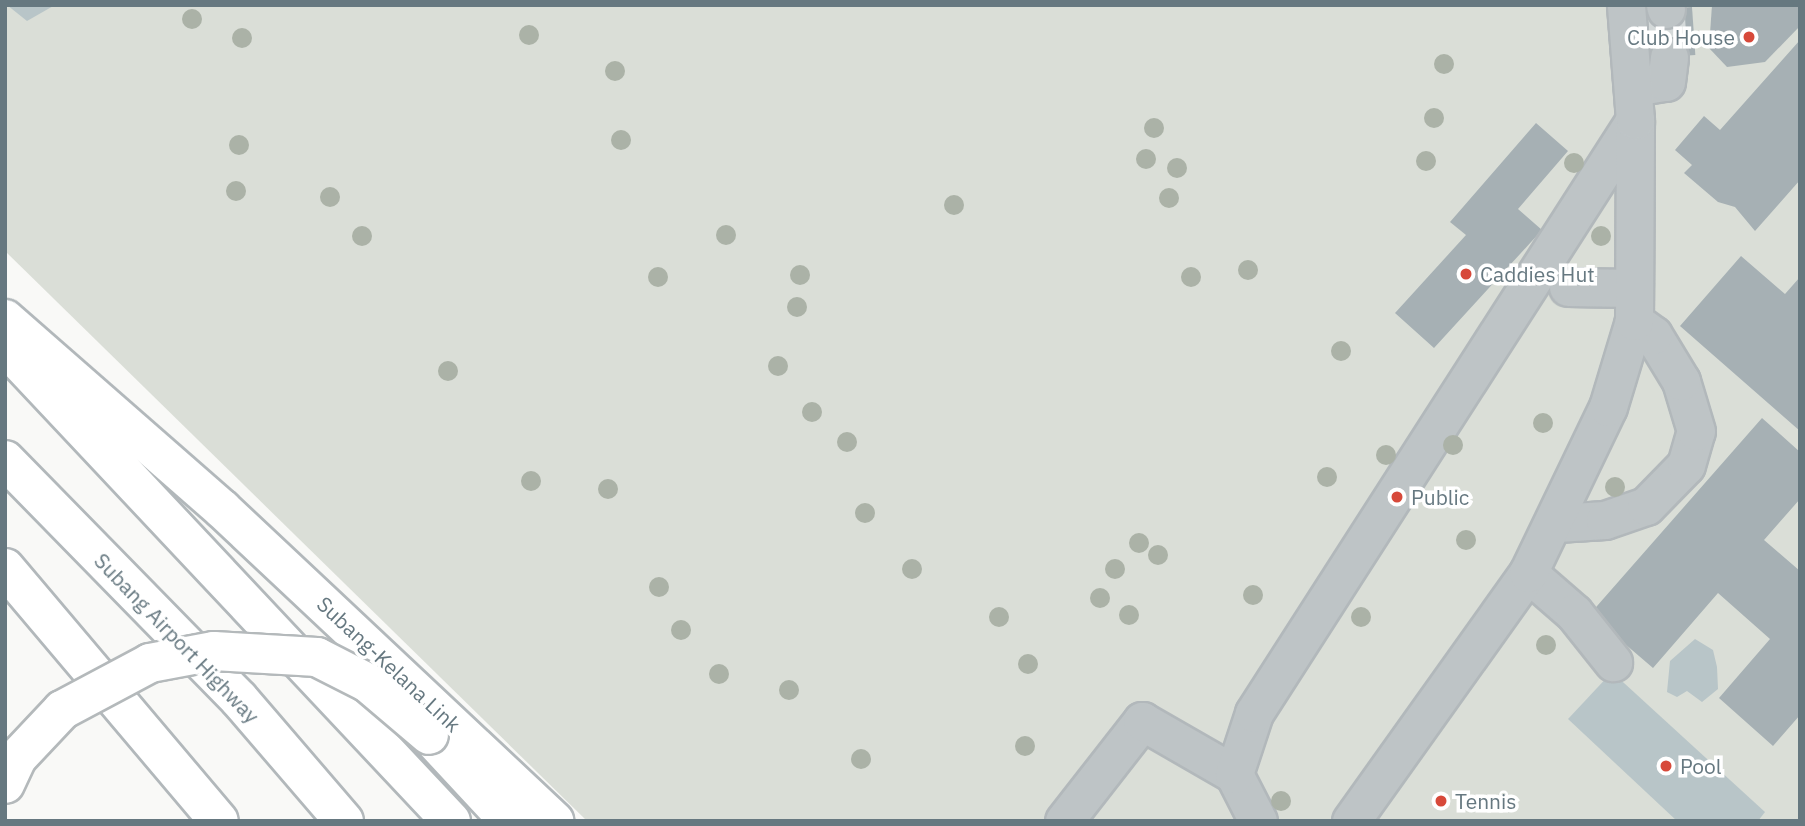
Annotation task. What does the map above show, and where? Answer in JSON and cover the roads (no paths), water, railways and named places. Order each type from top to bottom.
[{"type":"main road","name":"Subang-Kelana Link","points":[[5,319],[222,509],[554,821]]},
{"type":"main road","points":[[5,346],[451,821]]},
{"type":"main road","name":"Subang Airport Highway","points":[[5,460],[239,699],[344,821]]},
{"type":"main road","points":[[5,568],[156,743],[219,821]]},
{"type":"main road","points":[[5,784],[17,758],[62,710],[149,663],[214,651],[317,657],[368,683],[429,735],[509,821]]},
{"type":"lane","points":[[1351,821],[1528,573],[1557,523],[1608,407],[1634,305],[1618,179],[1634,103],[1626,5]]},
{"type":"lane","points":[[1634,103],[1666,82],[1669,57]]},
{"type":"lane","points":[[1234,774],[1254,713],[1297,641],[1618,179]]},
{"type":"lane","points":[[1557,523],[1605,520],[1646,506],[1686,465],[1696,432],[1681,381],[1634,305],[1568,286]]},
{"type":"lane","points":[[1528,573],[1574,613],[1613,662]]},
{"type":"lane","points":[[1064,821],[1142,721],[1234,774],[1258,821]]},
{"type":"tunnel","points":[[1666,9],[1669,57]]},
{"type":"place","name":"Club House","points":[[1749,37]]},
{"type":"place","name":"Caddies Hut","points":[[1466,274]]},
{"type":"place","name":"Public","points":[[1397,497]]},
{"type":"place","name":"Pool","points":[[1666,766]]},
{"type":"place","name":"Tennis","points":[[1441,801]]}]
